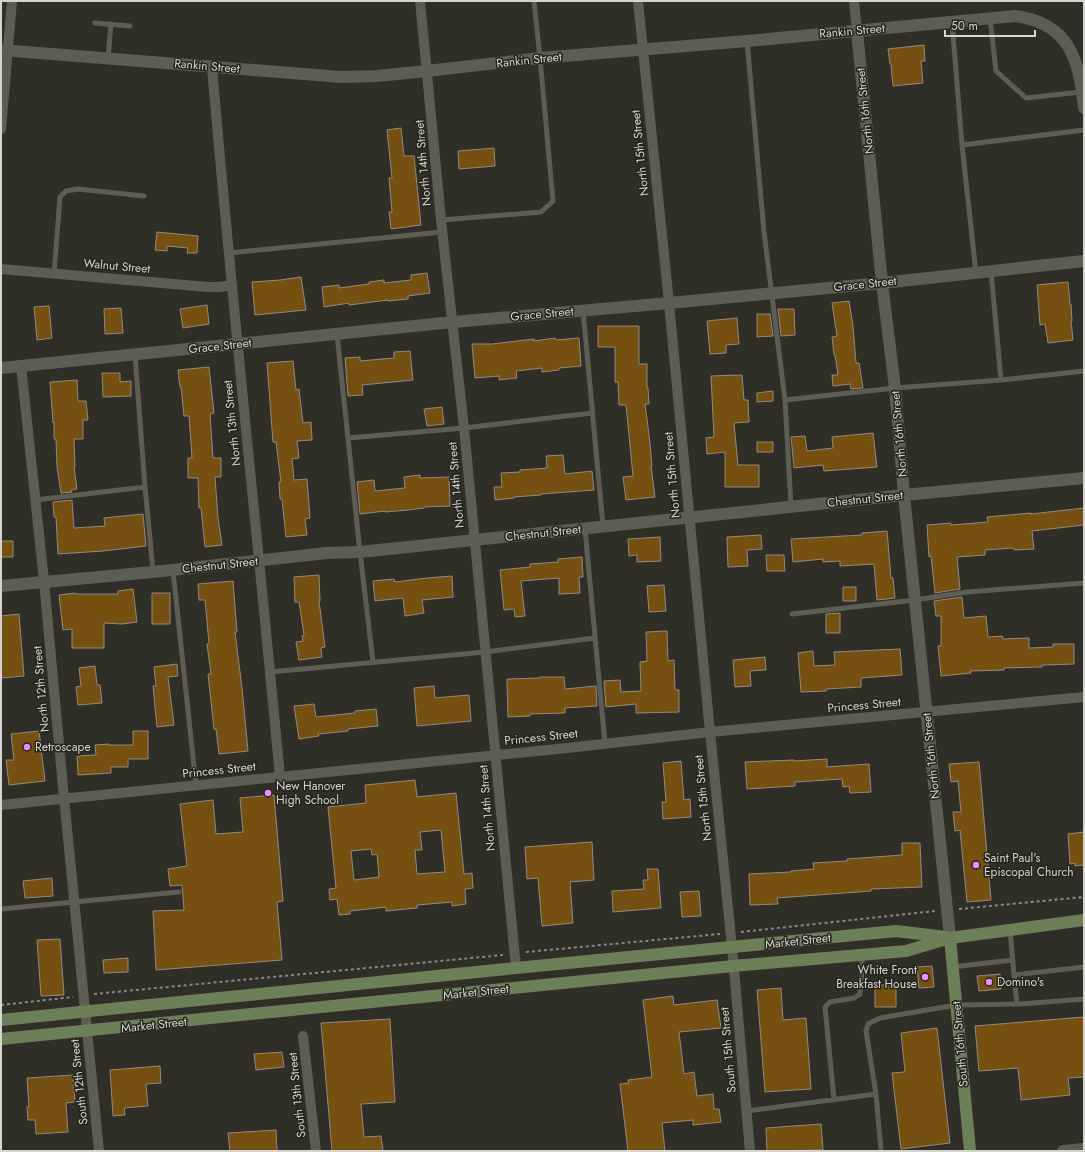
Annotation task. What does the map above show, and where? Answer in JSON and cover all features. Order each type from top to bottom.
[{"type":"main road","name":"Market Street","points":[[1,1039],[733,966],[906,951],[950,938],[1084,920]]},
{"type":"main road","name":"Market Street","points":[[1,1020],[896,931],[950,938]]},
{"type":"main road","name":"South 16th Street","points":[[950,938],[970,1151]]},
{"type":"street","points":[[1,129],[4,50],[12,1]]},
{"type":"street","name":"North 14th Street","points":[[420,1],[442,232],[464,428],[516,968]]},
{"type":"street","name":"North 15th Street","points":[[638,1],[669,303],[688,517],[732,947]]},
{"type":"street","name":"North 16th Street","points":[[854,1],[950,938]]},
{"type":"street","name":"Rankin Street","points":[[4,50],[341,77],[377,76],[540,58],[748,41],[1015,16],[1039,21],[1055,30],[1064,40],[1072,52],[1079,73],[1082,92]]},
{"type":"street","name":"North 13th Street","points":[[212,67],[220,169],[260,560],[280,777]]},
{"type":"street","points":[[1082,92],[1084,108]]},
{"type":"street","name":"Grace Street","points":[[1,368],[453,322],[669,303],[1084,261]]},
{"type":"street","name":"Walnut Street","points":[[1,269],[208,287],[232,285]]},
{"type":"street","name":"North 12th Street","points":[[21,365],[44,581],[84,1011]]},
{"type":"street","name":"Chestnut Street","points":[[1,586],[173,570],[328,553],[360,552],[688,517],[1084,478]]},
{"type":"street","name":"Princess Street","points":[[1,805],[710,732],[1084,697]]},
{"type":"street","name":"South 15th Street","points":[[732,947],[750,1151]]},
{"type":"street","name":"South 12th Street","points":[[84,1011],[99,1151]]},
{"type":"street","name":"South 13th Street","points":[[303,1036],[316,1151]]},
{"type":"street","points":[[1063,1151],[1084,1149]]},
{"type":"lane","points":[[441,220],[541,212],[553,201],[534,1]]},
{"type":"lane","points":[[990,18],[996,71],[1026,98],[1082,92]]},
{"type":"lane","points":[[952,22],[962,145],[976,273]]},
{"type":"lane","points":[[95,23],[130,26]]},
{"type":"lane","points":[[108,58],[111,24]]},
{"type":"lane","points":[[748,41],[764,232],[785,400],[791,507]]},
{"type":"lane","points":[[962,145],[1084,130]]},
{"type":"lane","points":[[54,274],[60,198],[66,191],[78,189],[144,196]]},
{"type":"lane","points":[[229,254],[442,232]]},
{"type":"lane","points":[[991,271],[1001,380]]},
{"type":"lane","points":[[583,310],[603,526]]},
{"type":"lane","points":[[337,334],[373,662]]},
{"type":"lane","points":[[135,355],[153,572]]},
{"type":"lane","points":[[785,400],[894,388],[1084,372]]},
{"type":"lane","points":[[348,438],[464,428],[592,413]]},
{"type":"lane","points":[[35,500],[145,487]]},
{"type":"lane","points":[[585,528],[605,744]]},
{"type":"lane","points":[[173,570],[196,786]]},
{"type":"lane","points":[[792,614],[915,600],[967,592],[1084,583]]},
{"type":"lane","points":[[270,672],[485,652],[595,638]]},
{"type":"lane","points":[[1,909],[179,892]]},
{"type":"lane","points":[[1010,930],[1017,1004]]},
{"type":"lane","points":[[834,1100],[825,1007],[830,1002],[854,998],[860,994],[862,955]]},
{"type":"lane","points":[[952,967],[1013,960]]},
{"type":"lane","points":[[1014,975],[1084,967]]},
{"type":"lane","points":[[881,1151],[876,1094],[866,1032],[868,1024],[880,1018],[956,1005],[1017,1004],[1084,999]]},
{"type":"lane","points":[[747,1111],[876,1094]]},
{"type":"path","points":[[1,1005],[1084,897]]},
{"type":"building","points":[[924,45],[925,61],[921,61],[923,83],[893,86],[888,49]]},
{"type":"building","points":[[401,128],[404,156],[414,156],[421,225],[391,229],[389,212],[392,212],[389,178],[392,178],[387,130]]},
{"type":"building","points":[[494,148],[495,166],[459,169],[458,151]]},
{"type":"building","points":[[157,232],[198,236],[197,253],[187,253],[188,248],[167,246],[167,251],[155,250]]},
{"type":"building","points":[[427,273],[430,293],[408,296],[408,299],[349,305],[349,303],[324,307],[322,287],[339,285],[339,288],[369,284],[369,282],[384,280],[384,283],[411,280],[411,275]]},
{"type":"building","points":[[301,277],[306,310],[255,315],[252,282]]},
{"type":"building","points":[[1068,282],[1073,340],[1048,343],[1045,324],[1040,325],[1037,285]]},
{"type":"building","points":[[849,301],[856,363],[859,363],[863,388],[851,389],[850,384],[833,386],[832,375],[838,375],[832,337],[837,336],[832,303]]},
{"type":"building","points":[[207,305],[209,324],[183,328],[180,309]]},
{"type":"building","points":[[49,306],[52,338],[37,340],[34,307]]},
{"type":"building","points":[[121,308],[123,333],[105,334],[104,309]]},
{"type":"building","points":[[778,309],[794,309],[795,335],[781,336]]},
{"type":"building","points":[[757,314],[770,314],[773,336],[757,337]]},
{"type":"building","points":[[737,318],[739,344],[726,345],[726,353],[710,354],[707,321]]},
{"type":"building","points":[[598,326],[639,326],[639,364],[647,364],[649,404],[645,404],[655,497],[626,500],[623,477],[633,476],[626,405],[619,405],[618,382],[615,382],[615,347],[598,347]]},
{"type":"building","points":[[555,338],[556,340],[579,338],[581,366],[559,368],[559,370],[542,372],[542,368],[516,371],[517,378],[499,380],[499,376],[475,378],[472,344],[492,344],[534,339],[534,341]]},
{"type":"building","points":[[410,351],[413,380],[362,385],[363,395],[348,396],[345,358],[360,357],[360,361],[394,358],[394,352]]},
{"type":"building","points":[[293,361],[296,390],[299,389],[303,423],[311,422],[312,440],[297,441],[299,458],[292,459],[294,480],[307,479],[310,518],[305,519],[307,535],[286,537],[282,499],[280,499],[279,482],[281,482],[276,442],[273,442],[267,363]]},
{"type":"building","points":[[209,367],[214,413],[210,414],[213,458],[221,458],[221,477],[215,477],[218,518],[222,545],[205,547],[201,508],[199,508],[198,478],[188,478],[188,458],[192,458],[189,416],[184,416],[178,370]]},
{"type":"building","points":[[102,373],[120,373],[120,382],[131,381],[131,396],[103,397]]},
{"type":"building","points":[[742,375],[744,400],[748,400],[749,422],[734,423],[738,465],[759,465],[759,487],[725,487],[725,452],[707,454],[706,438],[714,437],[711,376]]},
{"type":"building","points":[[77,380],[78,401],[86,401],[88,420],[83,420],[83,439],[74,439],[74,467],[77,489],[71,490],[72,492],[61,493],[57,467],[56,439],[54,439],[50,382]]},
{"type":"building","points":[[773,391],[773,401],[757,402],[757,393]]},
{"type":"building","points":[[442,407],[444,424],[427,426],[424,409]]},
{"type":"building","points":[[873,433],[877,467],[824,471],[823,465],[794,468],[791,437],[805,436],[807,451],[833,448],[832,437]]},
{"type":"building","points":[[757,442],[773,442],[773,452],[757,452]]},
{"type":"building","points":[[563,455],[565,474],[592,471],[594,490],[541,494],[495,500],[494,487],[502,487],[501,473],[547,468],[546,456]]},
{"type":"building","points":[[420,475],[420,478],[449,477],[450,506],[424,507],[408,510],[360,514],[357,482],[374,480],[375,491],[405,488],[404,477]]},
{"type":"building","points":[[72,500],[74,528],[105,526],[104,518],[143,514],[146,546],[58,554],[56,517],[54,517],[53,502]]},
{"type":"building","points":[[1084,508],[1084,525],[1032,531],[1034,549],[1014,550],[1014,548],[985,550],[985,555],[957,557],[960,589],[935,593],[931,556],[929,557],[927,525],[988,522],[987,517]]},
{"type":"building","points":[[887,531],[891,578],[893,578],[895,598],[877,600],[874,564],[840,566],[840,561],[823,562],[823,559],[793,562],[791,539],[862,535],[862,533]]},
{"type":"building","points":[[761,535],[762,549],[747,550],[748,566],[728,567],[727,537]]},
{"type":"building","points":[[660,537],[661,561],[637,562],[637,555],[629,556],[628,539]]},
{"type":"building","points":[[1,541],[13,541],[13,557],[1,557]]},
{"type":"building","points":[[766,555],[784,555],[785,571],[767,571]]},
{"type":"building","points":[[582,557],[583,577],[579,577],[580,593],[559,594],[559,578],[521,581],[525,616],[515,617],[514,609],[504,610],[500,570],[530,567],[530,564],[558,562],[558,559]]},
{"type":"building","points":[[319,575],[319,601],[325,647],[321,648],[322,657],[299,660],[296,642],[303,641],[302,636],[304,635],[299,602],[295,602],[294,577]]},
{"type":"building","points":[[452,576],[453,597],[422,600],[424,613],[405,616],[403,598],[375,601],[373,581],[394,579],[395,582]]},
{"type":"building","points":[[233,581],[237,632],[235,632],[248,751],[219,754],[216,729],[214,729],[208,674],[211,674],[207,644],[209,643],[205,600],[199,600],[198,584]]},
{"type":"building","points":[[664,585],[666,611],[649,612],[647,586]]},
{"type":"building","points":[[843,587],[856,587],[856,601],[843,601]]},
{"type":"building","points":[[133,589],[137,622],[122,624],[104,623],[104,648],[72,648],[72,629],[63,630],[59,595],[75,593],[118,594],[118,591]]},
{"type":"building","points":[[152,593],[170,593],[170,624],[152,624]]},
{"type":"building","points":[[962,597],[964,618],[986,616],[988,637],[1002,636],[1003,639],[1029,638],[1029,648],[1053,647],[1053,644],[1074,644],[1074,664],[1004,668],[1004,670],[970,671],[971,673],[941,676],[938,646],[941,646],[941,616],[936,616],[934,601]]},
{"type":"building","points":[[840,613],[840,633],[826,633],[826,614]]},
{"type":"building","points":[[19,614],[24,676],[1,678],[1,616]]},
{"type":"building","points":[[667,631],[668,661],[674,660],[675,690],[679,690],[679,712],[636,713],[636,704],[606,707],[604,681],[620,680],[621,692],[641,691],[640,662],[647,661],[646,632]]},
{"type":"building","points":[[900,649],[902,675],[861,678],[861,687],[801,692],[798,653],[813,651],[814,666],[835,665],[834,652]]},
{"type":"building","points":[[765,657],[766,670],[750,671],[751,686],[735,687],[733,660]]},
{"type":"building","points":[[177,664],[178,676],[168,677],[174,725],[157,727],[153,686],[156,686],[154,667]]},
{"type":"building","points":[[95,666],[97,685],[100,685],[102,703],[78,705],[76,687],[81,686],[79,668]]},
{"type":"building","points":[[564,677],[565,689],[596,686],[597,706],[565,708],[565,713],[530,714],[530,716],[508,717],[507,679]]},
{"type":"building","points":[[434,686],[435,698],[469,695],[471,721],[417,726],[414,688]]},
{"type":"building","points":[[314,704],[316,717],[376,709],[378,726],[348,729],[348,731],[318,734],[319,736],[299,739],[294,706]]},
{"type":"building","name":"Retroscape","points":[[39,731],[45,781],[9,785],[6,760],[14,760],[11,734]]},
{"type":"building","points":[[133,731],[148,731],[148,759],[128,759],[128,767],[111,767],[111,773],[78,775],[77,756],[96,755],[95,745],[133,745]]},
{"type":"building","points":[[827,759],[827,767],[869,764],[871,792],[850,793],[849,786],[843,787],[842,779],[795,782],[795,786],[747,789],[745,762]]},
{"type":"building","points":[[681,761],[684,800],[690,799],[691,817],[663,819],[662,802],[666,802],[663,763]]},
{"type":"building","name":"Saint Paul's Episcopal Church","points":[[979,762],[991,900],[967,902],[960,830],[955,831],[953,812],[961,812],[958,781],[951,782],[949,764]]},
{"type":"building","points":[[415,780],[417,797],[456,793],[464,874],[472,873],[473,888],[465,889],[466,904],[452,906],[452,902],[417,905],[417,908],[386,911],[386,907],[350,911],[350,914],[339,915],[337,899],[330,900],[329,889],[336,888],[328,807],[366,803],[365,785]],"holes":[[[441,830],[445,872],[417,874],[415,850],[422,850],[420,832]],[[371,849],[372,855],[377,854],[379,877],[354,880],[351,851]]]},
{"type":"building","points":[[274,795],[283,901],[277,902],[282,960],[156,970],[153,911],[184,910],[182,885],[170,886],[168,869],[187,866],[180,804],[213,800],[216,834],[243,832],[240,798]]},
{"type":"building","points":[[1084,832],[1084,865],[1075,866],[1075,863],[1070,864],[1068,834]]},
{"type":"building","points":[[592,842],[594,880],[570,882],[573,923],[542,926],[538,878],[527,879],[525,847]]},
{"type":"building","points":[[902,843],[920,843],[922,887],[871,889],[871,891],[777,898],[778,904],[750,905],[749,874],[791,872],[814,869],[813,863],[902,855]]},
{"type":"building","points":[[647,869],[658,869],[661,908],[613,912],[612,891],[644,889],[643,880],[648,880]]},
{"type":"building","points":[[52,878],[53,896],[25,898],[23,881]]},
{"type":"building","points":[[699,891],[701,916],[682,917],[680,892]]},
{"type":"building","points":[[60,939],[64,995],[41,996],[37,940]]},
{"type":"building","points":[[128,958],[128,972],[104,973],[103,960]]},
{"type":"building","points":[[932,966],[934,987],[919,988],[917,967]]},
{"type":"building","name":"Domino's","points":[[1000,974],[1001,989],[979,991],[977,976]]},
{"type":"building","points":[[875,985],[896,985],[896,1007],[875,1007]]},
{"type":"building","points":[[781,988],[783,1020],[806,1018],[811,1089],[765,1092],[757,990]]},
{"type":"building","points":[[673,996],[674,1005],[717,1000],[721,1028],[679,1032],[684,1074],[694,1072],[697,1096],[713,1094],[714,1109],[719,1109],[721,1122],[693,1125],[693,1120],[662,1123],[665,1151],[628,1151],[620,1084],[629,1083],[628,1080],[652,1077],[643,1000]]},
{"type":"building","points":[[1084,1017],[1084,1077],[1068,1078],[1070,1095],[1021,1100],[1018,1068],[979,1071],[975,1026]]},
{"type":"building","points":[[390,1019],[395,1102],[361,1104],[364,1137],[381,1136],[383,1151],[332,1151],[321,1023]]},
{"type":"building","points":[[937,1028],[950,1143],[901,1149],[892,1073],[905,1072],[901,1033]]},
{"type":"building","points":[[282,1052],[284,1067],[256,1070],[254,1054]]},
{"type":"building","points":[[160,1066],[161,1083],[146,1084],[148,1106],[124,1108],[125,1115],[113,1116],[110,1070]]},
{"type":"building","points":[[73,1075],[75,1102],[66,1103],[68,1132],[36,1134],[35,1120],[28,1120],[27,1107],[29,1107],[27,1078]]},
{"type":"building","points":[[821,1124],[823,1150],[767,1151],[766,1128]]},
{"type":"building","points":[[276,1130],[277,1151],[230,1151],[228,1133]]},
{"type":"place","name":"Retroscape","points":[[27,747]]},
{"type":"place","name":"New Hanover High School","points":[[268,793]]},
{"type":"place","name":"Saint Paul's Episcopal Church","points":[[976,865]]},
{"type":"place","name":"White Front Breakfast House","points":[[925,977]]},
{"type":"place","name":"Domino's","points":[[989,982]]}]
